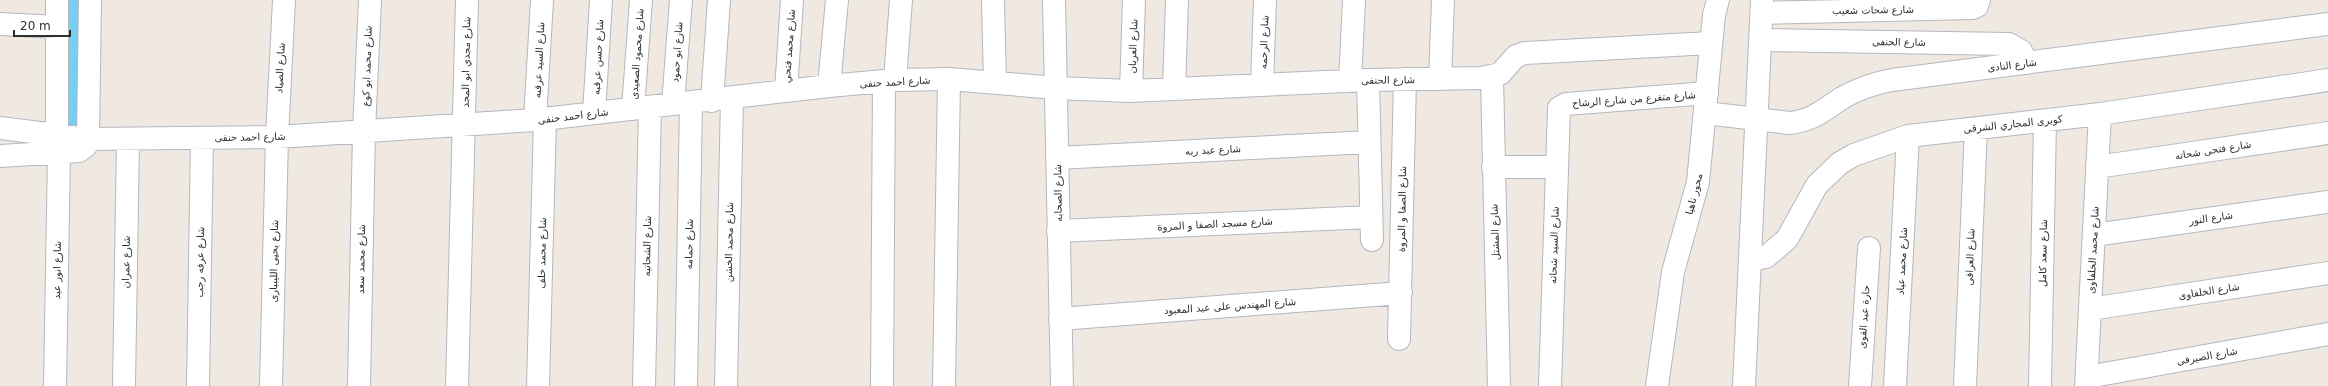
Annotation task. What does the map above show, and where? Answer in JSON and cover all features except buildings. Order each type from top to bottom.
[{"type":"street","name":"شارع انور عيد","points":[[55,386],[58,144],[57,0]]},
{"type":"street","points":[[0,128],[80,151],[86,146],[88,139],[90,0]]},
{"type":"street","name":"شارع الصياد","points":[[277,137],[284,0]]},
{"type":"street","name":"شارع محمد ابو كوع","points":[[364,131],[370,0]]},
{"type":"street","name":"شارع مجدي ابو المجد","points":[[457,386],[467,0]]},
{"type":"street","name":"شارع السيد عرقبه","points":[[540,120],[542,0]]},
{"type":"street","name":"شارع حسن عرقبه","points":[[594,113],[601,0]]},
{"type":"street","name":"شارع محمود الصعيدى","points":[[641,0],[642,108]]},
{"type":"street","name":"شارع ابو حمود","points":[[681,0],[702,102]]},
{"type":"street","points":[[702,102],[719,0]]},
{"type":"street","name":"شارع محمد فتحي","points":[[786,91],[792,0]]},
{"type":"street","points":[[829,86],[837,0]]},
{"type":"street","points":[[882,386],[890,81],[901,0]]},
{"type":"street","points":[[993,0],[995,82]]},
{"type":"street","name":"شارع الصحابه","points":[[1054,0],[1062,386]]},
{"type":"street","name":"شارع العريان","points":[[1131,91],[1134,0]]},
{"type":"street","points":[[1174,89],[1177,0]]},
{"type":"street","name":"شارع الرحمه","points":[[1262,85],[1265,0]]},
{"type":"street","points":[[1354,0],[1359,80],[1369,142],[1372,240]]},
{"type":"street","points":[[1440,79],[1443,0]]},
{"type":"street","name":"محور ناهيا","points":[[1657,386],[1673,272],[1698,182],[1707,103],[1714,15],[1718,0]]},
{"type":"street","name":"شارع شحات شعيب","points":[[1762,6],[1973,8],[1977,6],[1979,0]]},
{"type":"street","points":[[1744,386],[1762,6]]},
{"type":"street","points":[[0,24],[57,27]]},
{"type":"street","name":"شارع النادى","points":[[1707,103],[1756,119],[1789,123],[1801,122],[1813,118],[1858,90],[1875,83],[2328,24]]},
{"type":"street","name":"شارع الحنفى","points":[[1761,40],[2009,44],[2021,50],[2027,63]]},
{"type":"street","points":[[1492,78],[1500,74],[1516,56],[1525,53],[1711,43]]},
{"type":"street","name":"شارع الحنفى","points":[[1056,88],[1131,91],[1359,80],[1492,78]]},
{"type":"street","name":"شارع المشتل","points":[[1492,78],[1493,167],[1500,386]]},
{"type":"street","points":[[944,386],[949,79]]},
{"type":"street","name":"شارع احمد حنفى","points":[[88,139],[277,137],[540,120],[829,86],[890,81],[949,79],[1056,88]]},
{"type":"street","name":"شارع الصفا و المروة","points":[[1399,339],[1405,80]]},
{"type":"street","name":"كوبرى المجاري الشرقى","points":[[1750,260],[1766,257],[1787,239],[1817,185],[1840,163],[1854,155],[1908,136],[2100,114],[2328,80]]},
{"type":"street","name":"شارع حمامه","points":[[686,386],[702,102]]},
{"type":"street","name":"شارع محمد الخشن","points":[[702,102],[726,386]]},
{"type":"street","name":"شارع متفرع من شارع الرشاح","points":[[1561,106],[1707,103]]},
{"type":"street","name":"شارع السيد شحاته","points":[[1550,386],[1558,113],[1561,106]]},
{"type":"street","name":"شارع الشحاتيه","points":[[642,108],[644,386]]},
{"type":"street","name":"شارع محمد الخلفاوى","points":[[2086,381],[2100,114]]},
{"type":"street","name":"شارع محمد خلف","points":[[538,386],[540,120]]},
{"type":"street","name":"شارع سعد كامل","points":[[2040,386],[2045,120]]},
{"type":"street","name":"شارع العراقى","points":[[1965,386],[1976,128]]},
{"type":"street","name":"شارع محمد سعد","points":[[359,386],[364,131]]},
{"type":"street","name":"شارع فتحى شحاته","points":[[2097,168],[2328,133]]},
{"type":"street","name":"شارع محمد عياد","points":[[1895,386],[1908,136]]},
{"type":"street","name":"شارع يحيى الليبيارى","points":[[272,386],[277,137]]},
{"type":"street","name":"شارع عرفه رجب","points":[[198,386],[202,138]]},
{"type":"street","name":"شارع عمران","points":[[124,386],[128,139]]},
{"type":"street","name":"شارع عبد ربه","points":[[1057,158],[1369,142]]},
{"type":"street","points":[[0,156],[58,144]]},
{"type":"street","points":[[1493,167],[1556,167]]},
{"type":"street","name":"شارع النور","points":[[2094,235],[2328,202]]},
{"type":"street","name":"شارع مسجد الصفا و المروة","points":[[1058,232],[1371,217]]},
{"type":"street","name":"حارة عبد القوى","points":[[1860,386],[1869,248]]},
{"type":"street","name":"شارع الخلفاوى","points":[[2090,309],[2328,273]]},
{"type":"street","name":"شارع المهندس على عبد المعبود","points":[[1060,319],[1401,293]]},
{"type":"street","name":"شارع الصيرفى","points":[[2086,381],[2328,334]]},
{"type":"waterway","points":[[66,146],[70,146],[69,0]]}]
